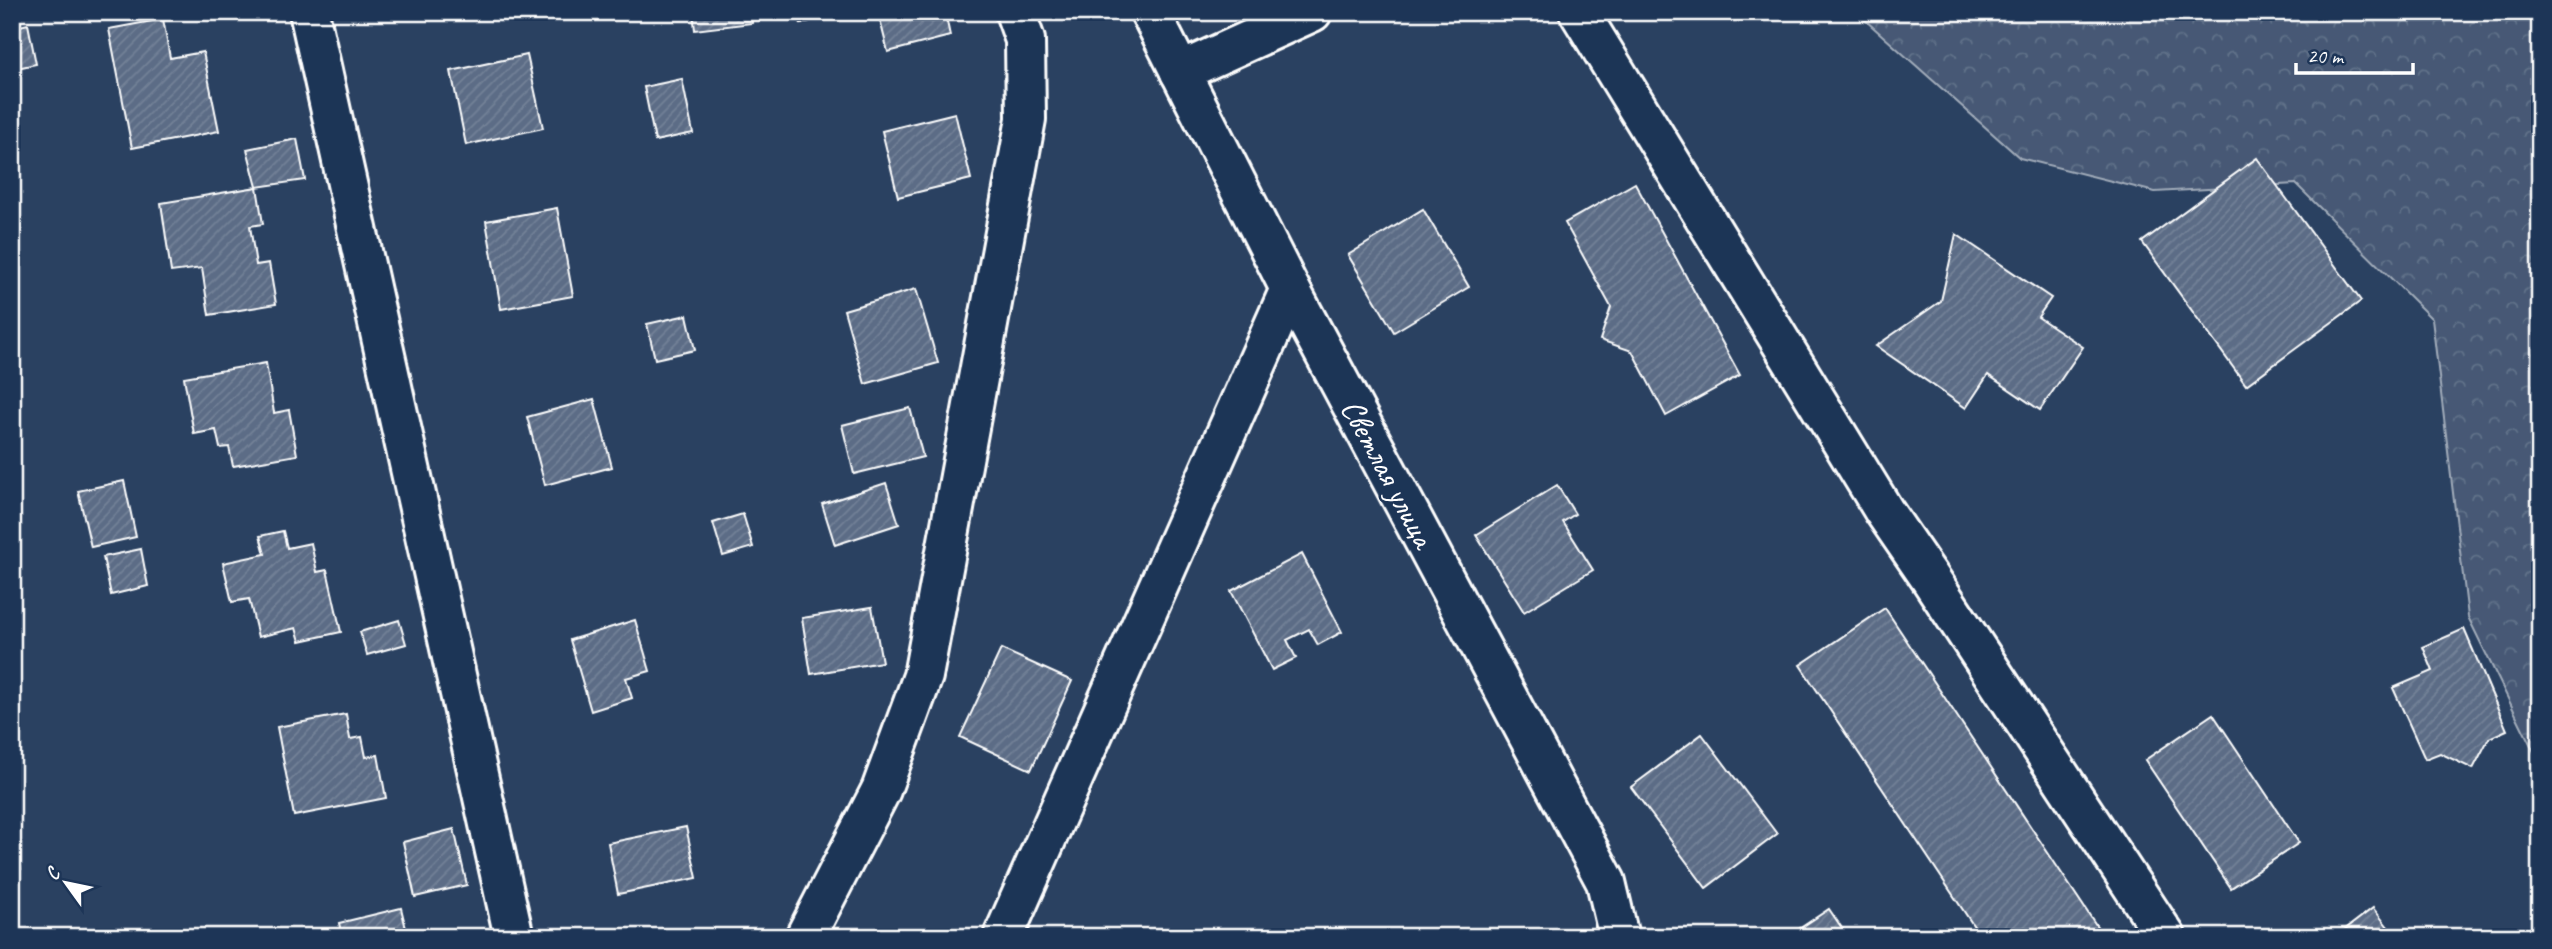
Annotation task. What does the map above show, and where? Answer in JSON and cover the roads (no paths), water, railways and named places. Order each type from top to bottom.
[{"type":"street","points":[[309,12],[514,937]]},
{"type":"street","points":[[805,937],[881,790],[923,676],[1026,119],[1025,40],[1014,12]]},
{"type":"street","name":"Светлая улица","points":[[1150,12],[1290,289],[1606,882],[1619,937]]},
{"type":"street","points":[[1180,72],[1312,12]]},
{"type":"street","points":[[1579,12],[1884,511],[2166,937]]},
{"type":"street","points":[[1003,937],[1290,289]]}]
